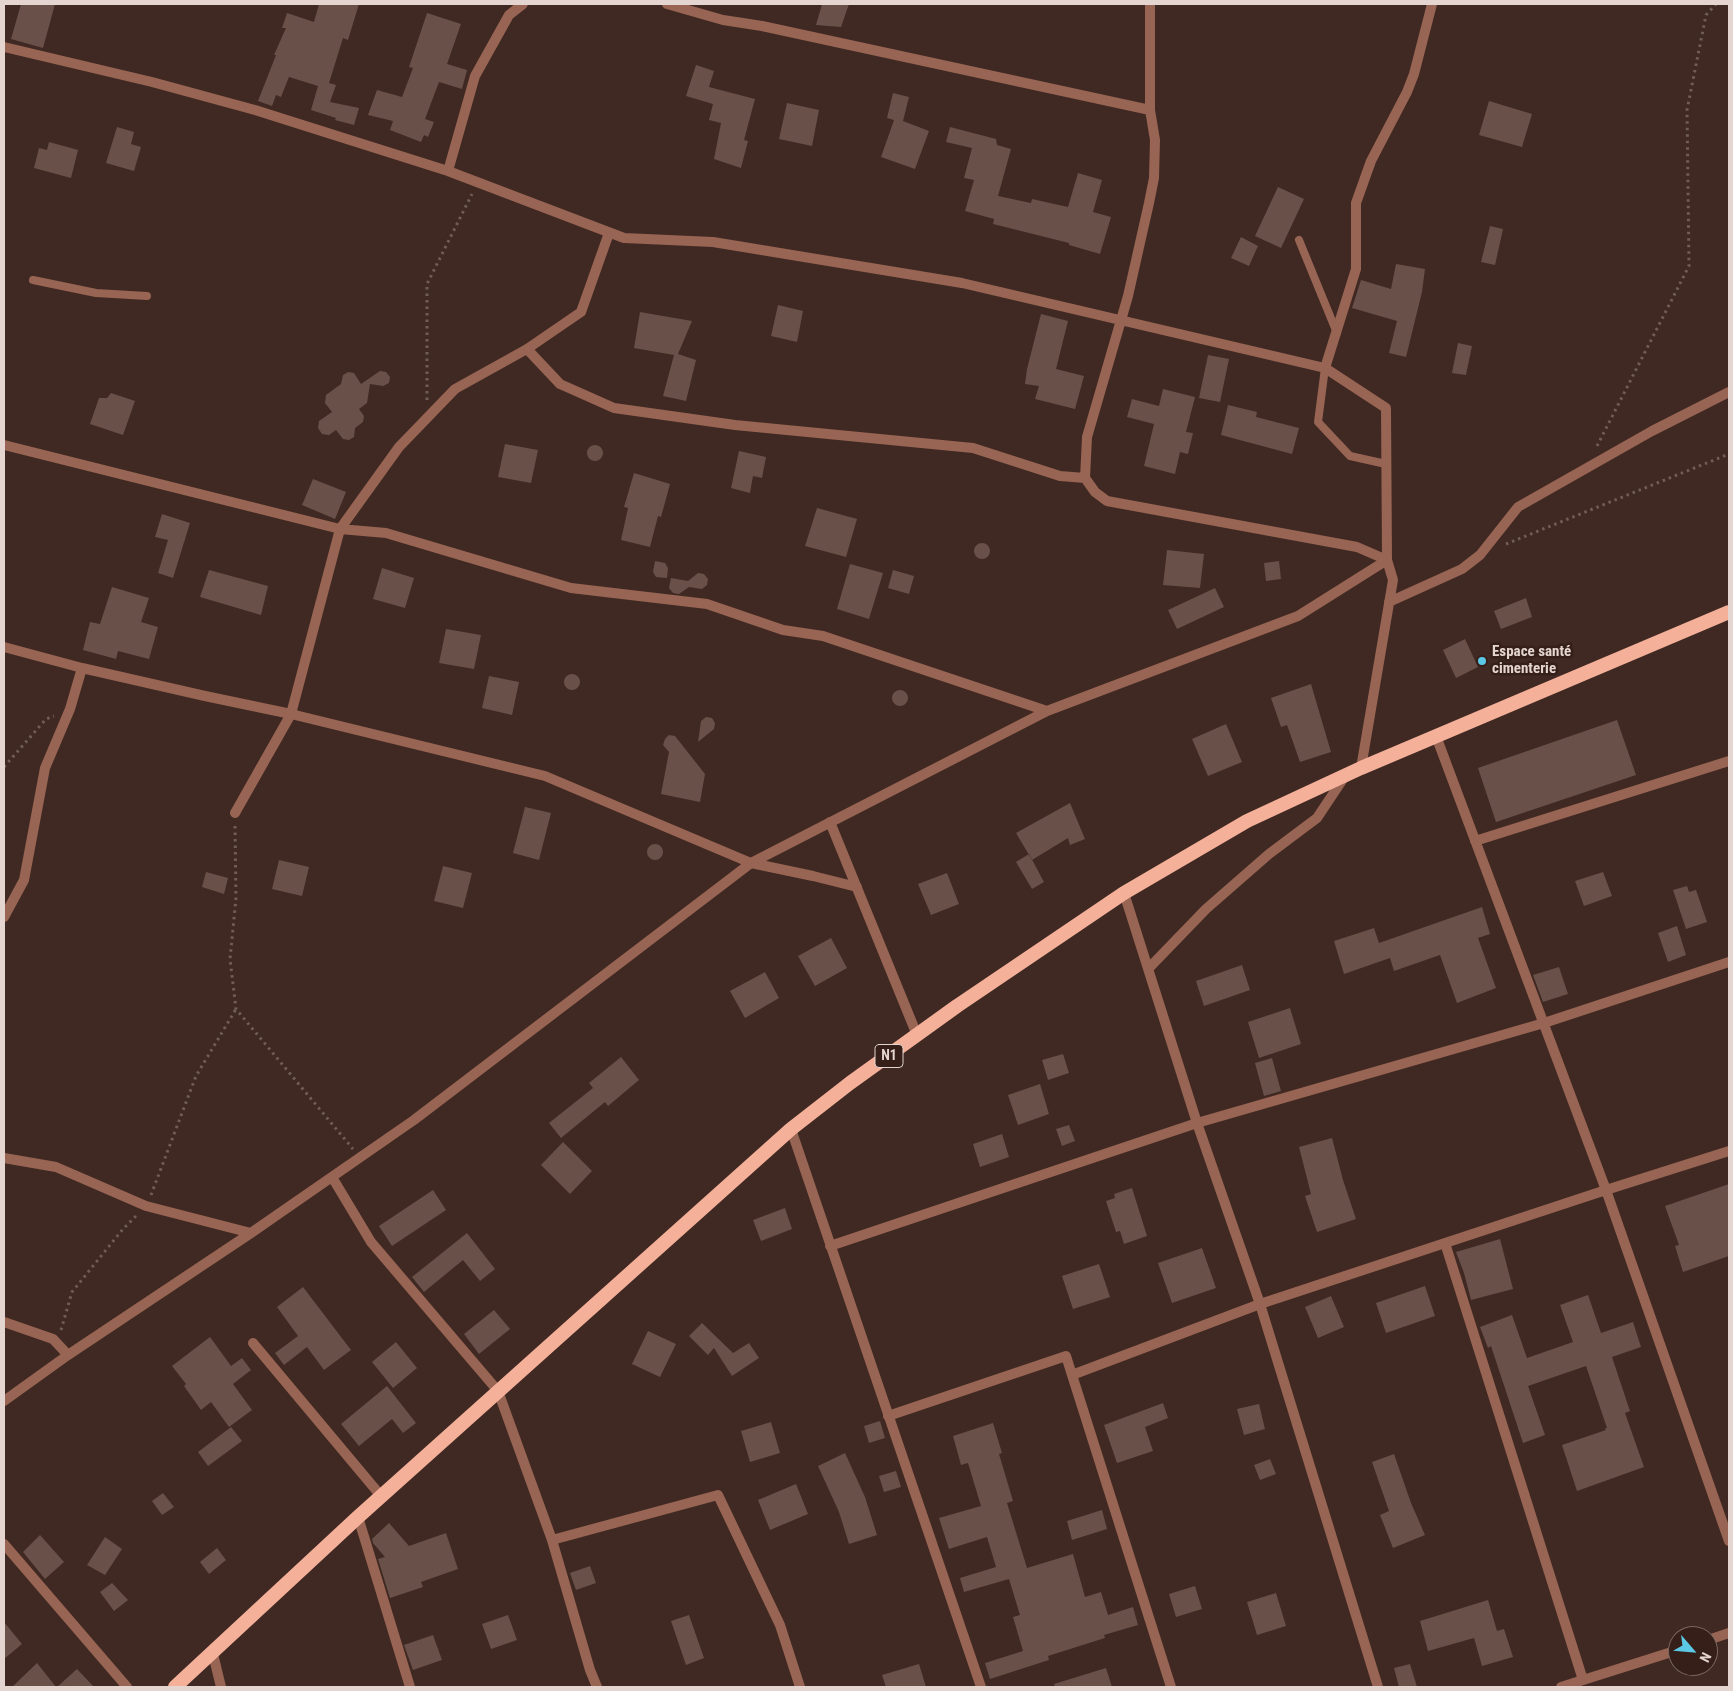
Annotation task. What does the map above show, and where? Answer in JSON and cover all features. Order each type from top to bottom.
[{"type":"highway","name":"N1","points":[[175,1687],[213,1654],[381,1496],[791,1129],[850,1083],[957,1006],[1124,893],[1247,821],[1361,768],[1729,612]]},
{"type":"street","points":[[448,170],[475,76],[509,15],[523,4]]},
{"type":"street","points":[[667,4],[723,20],[762,26],[1150,110]]},
{"type":"street","points":[[1150,4],[1150,110],[1155,140],[1154,178],[1150,203],[1130,286],[1087,437],[1085,478],[1095,492],[1107,501],[1357,547],[1388,560]]},
{"type":"street","points":[[1325,368],[1356,269],[1356,203],[1371,161],[1407,92],[1414,74],[1432,4]]},
{"type":"street","points":[[4,46],[152,82],[255,110],[448,170],[624,238],[713,242],[962,283],[1325,368],[1386,408],[1388,560],[1393,580],[1361,768]]},
{"type":"street","points":[[235,813],[291,714],[340,529],[399,447],[455,388],[527,348],[580,312],[610,233]]},
{"type":"street","points":[[527,348],[560,384],[614,408],[736,426],[973,448],[1060,476],[1085,478]]},
{"type":"street","points":[[1389,602],[1462,569],[1480,555],[1518,507],[1652,432],[1729,392]]},
{"type":"street","points":[[4,445],[340,529],[386,533],[571,588],[707,604],[782,630],[823,636],[1047,711]]},
{"type":"street","points":[[4,1401],[68,1355],[251,1233],[414,1120],[751,863],[1047,711],[1298,616],[1388,560]]},
{"type":"street","points":[[4,646],[82,668],[291,714],[545,776],[751,863],[856,887]]},
{"type":"street","points":[[4,916],[24,880],[45,768],[70,709],[82,668]]},
{"type":"street","points":[[1436,736],[1606,1190],[1729,1541]]},
{"type":"street","points":[[1475,841],[1729,761]]},
{"type":"street","points":[[1149,968],[1206,909],[1269,854],[1317,818],[1345,776]]},
{"type":"street","points":[[830,822],[917,1036]]},
{"type":"street","points":[[1124,893],[1197,1123],[1260,1304],[1378,1687]]},
{"type":"street","points":[[830,1246],[1197,1123],[1544,1023],[1729,962]]},
{"type":"street","points":[[791,1129],[981,1687]]},
{"type":"street","points":[[1072,1375],[1260,1304],[1729,1151]]},
{"type":"street","points":[[4,1158],[56,1167],[146,1206],[251,1233]]},
{"type":"street","points":[[332,1177],[371,1242],[498,1391],[552,1540],[590,1670],[597,1687]]},
{"type":"street","points":[[1445,1243],[1583,1680]]},
{"type":"street","points":[[4,1322],[53,1339],[68,1355]]},
{"type":"street","points":[[253,1344],[381,1496]]},
{"type":"street","points":[[888,1416],[1066,1356],[1171,1687]]},
{"type":"street","points":[[552,1540],[718,1495],[780,1625],[800,1687]]},
{"type":"street","points":[[358,1517],[410,1687]]},
{"type":"street","points":[[4,1544],[127,1687]]},
{"type":"street","points":[[1561,1687],[1668,1653]]},
{"type":"street","points":[[213,1654],[221,1687]]},
{"type":"lane","points":[[1299,240],[1337,333]]},
{"type":"lane","points":[[33,280],[96,293],[147,296]]},
{"type":"lane","points":[[1325,368],[1318,422],[1350,456],[1386,464]]},
{"type":"path","points":[[1585,469],[1689,266],[1686,110],[1706,15],[1716,4]]},
{"type":"path","points":[[427,418],[427,284],[478,182]]},
{"type":"path","points":[[1480,555],[1729,454]]},
{"type":"path","points":[[4,767],[46,719],[70,709]]},
{"type":"path","points":[[235,813],[236,898],[230,959],[236,1009],[360,1158]]},
{"type":"path","points":[[68,1355],[61,1329],[72,1292],[123,1230],[146,1206],[196,1076],[236,1009]]},
{"type":"building","points":[[21,4],[55,4],[43,48],[11,39]]},
{"type":"building","points":[[319,4],[359,4],[348,40],[343,38],[329,83],[336,85],[330,102],[359,108],[354,125],[335,120],[336,118],[311,110],[318,86],[289,77],[281,97],[276,95],[272,106],[258,101],[276,55],[274,55],[286,28],[282,28],[287,13],[314,22]]},
{"type":"building","points":[[822,4],[849,4],[841,27],[816,25]]},
{"type":"building","points":[[427,13],[461,24],[447,64],[467,70],[462,89],[439,82],[425,119],[434,122],[428,137],[424,135],[421,142],[390,130],[393,121],[368,115],[377,90],[402,97],[413,68],[409,67]]},
{"type":"building","points":[[696,65],[714,71],[709,87],[755,99],[744,140],[748,141],[741,168],[714,159],[721,123],[709,120],[713,104],[686,96]]},
{"type":"building","points":[[893,93],[909,97],[903,121],[929,131],[915,169],[881,157],[894,120],[887,118]]},
{"type":"building","points":[[1489,101],[1532,114],[1522,147],[1479,135]]},
{"type":"building","points":[[787,103],[819,110],[812,146],[779,139]]},
{"type":"building","points":[[117,127],[134,132],[131,144],[141,147],[134,171],[106,163]]},
{"type":"building","points":[[950,127],[996,139],[997,145],[1011,149],[998,196],[1031,203],[1032,199],[1068,207],[1078,173],[1102,180],[1093,212],[1111,217],[1100,254],[1069,245],[1069,243],[993,224],[994,219],[965,211],[974,180],[964,178],[972,148],[946,142]]},
{"type":"building","points":[[49,142],[78,150],[71,178],[34,168],[39,148],[47,150]]},
{"type":"building","points":[[1278,187],[1304,199],[1281,248],[1255,236]]},
{"type":"building","points":[[1490,226],[1503,229],[1495,265],[1481,262]]},
{"type":"building","points":[[1241,237],[1258,246],[1249,266],[1231,258]]},
{"type":"building","points":[[1396,264],[1425,269],[1422,292],[1406,357],[1389,353],[1397,321],[1352,308],[1361,280],[1391,289]]},
{"type":"building","points":[[778,305],[803,311],[797,342],[771,336]]},
{"type":"building","points":[[640,312],[692,321],[678,354],[696,360],[686,401],[663,396],[674,355],[634,348]]},
{"type":"building","points":[[1041,314],[1068,321],[1056,369],[1084,376],[1075,409],[1035,399],[1039,386],[1025,384]]},
{"type":"building","points":[[1458,343],[1472,346],[1466,375],[1452,373]]},
{"type":"building","points":[[1208,355],[1229,359],[1220,402],[1199,398]]},
{"type":"building","points":[[380,371],[386,372],[390,377],[389,383],[383,386],[370,384],[367,403],[359,409],[364,416],[363,422],[355,428],[354,437],[349,440],[343,439],[336,430],[329,435],[322,434],[318,428],[319,421],[332,412],[325,403],[326,395],[341,384],[343,375],[348,372],[354,373],[361,384]]},
{"type":"building","points":[[1163,389],[1195,397],[1186,432],[1193,433],[1188,454],[1180,452],[1175,474],[1144,466],[1154,424],[1127,417],[1132,399],[1159,406]]},
{"type":"building","points":[[111,393],[135,401],[123,435],[90,424],[99,398],[107,398]]},
{"type":"building","points":[[1228,405],[1257,412],[1256,417],[1299,428],[1292,454],[1221,435]]},
{"type":"building","points":[[505,444],[538,450],[531,483],[498,477]]},
{"type":"building","points":[[595,445],[603,453],[595,461],[587,453]]},
{"type":"building","points":[[739,451],[766,457],[762,478],[753,476],[750,493],[731,488]]},
{"type":"building","points":[[634,473],[670,484],[661,517],[658,516],[650,547],[621,540],[628,508],[624,507]]},
{"type":"building","points":[[313,479],[346,492],[335,519],[302,505]]},
{"type":"building","points":[[817,508],[857,519],[846,557],[805,546]]},
{"type":"building","points":[[162,514],[190,523],[173,578],[158,573],[168,540],[155,537]]},
{"type":"building","points":[[982,543],[990,551],[982,559],[974,551]]},
{"type":"building","points":[[1167,550],[1204,554],[1200,588],[1163,585]]},
{"type":"building","points":[[655,561],[665,563],[668,568],[667,578],[656,577],[653,572]]},
{"type":"building","points":[[1279,561],[1281,579],[1266,581],[1264,563]]},
{"type":"building","points":[[850,564],[883,573],[869,619],[837,609]]},
{"type":"building","points":[[382,568],[414,578],[405,608],[373,599]]},
{"type":"building","points":[[209,570],[268,586],[261,615],[200,597]]},
{"type":"building","points":[[893,570],[914,576],[909,594],[888,588]]},
{"type":"building","points":[[698,573],[704,574],[708,579],[707,585],[702,589],[689,587],[679,594],[673,593],[669,588],[671,578],[688,581]]},
{"type":"building","points":[[112,587],[149,598],[141,622],[158,627],[149,659],[118,651],[116,659],[83,650],[90,622],[100,624]]},
{"type":"building","points":[[1215,588],[1224,607],[1177,629],[1168,610]]},
{"type":"building","points":[[1526,598],[1532,617],[1501,629],[1494,611]]},
{"type":"building","points":[[446,629],[481,635],[474,669],[439,663]]},
{"type":"building","points":[[1465,639],[1478,667],[1456,678],[1443,650]]},
{"type":"building","points":[[572,674],[580,682],[572,690],[564,682]]},
{"type":"building","points":[[489,676],[519,682],[512,715],[482,708]]},
{"type":"building","points":[[1311,684],[1331,752],[1300,762],[1287,725],[1281,727],[1271,698]]},
{"type":"building","points":[[900,690],[908,698],[900,706],[892,698]]},
{"type":"building","points":[[706,717],[712,718],[715,723],[714,729],[698,742],[701,721]]},
{"type":"building","points":[[1617,720],[1636,775],[1496,822],[1478,768]]},
{"type":"building","points":[[1226,724],[1242,762],[1208,776],[1192,739]]},
{"type":"building","points":[[669,735],[675,736],[705,774],[700,802],[661,794],[669,752],[663,745]]},
{"type":"building","points":[[1070,803],[1085,839],[1070,845],[1068,838],[1032,860],[1016,833]]},
{"type":"building","points":[[525,807],[551,813],[539,860],[513,853]]},
{"type":"building","points":[[655,844],[663,852],[655,860],[647,852]]},
{"type":"building","points":[[1029,854],[1044,882],[1032,889],[1016,862]]},
{"type":"building","points":[[279,860],[309,867],[302,896],[272,889]]},
{"type":"building","points":[[443,866],[472,873],[463,908],[434,901]]},
{"type":"building","points":[[206,872],[228,878],[224,894],[202,887]]},
{"type":"building","points":[[1603,872],[1612,896],[1584,906],[1575,881]]},
{"type":"building","points":[[947,873],[959,904],[931,915],[918,884]]},
{"type":"building","points":[[1687,886],[1689,892],[1696,890],[1707,922],[1686,929],[1673,890]]},
{"type":"building","points":[[1482,907],[1490,934],[1478,938],[1496,988],[1457,1003],[1440,955],[1394,971],[1390,958],[1344,974],[1334,941],[1374,928],[1379,943]]},
{"type":"building","points":[[1677,926],[1686,955],[1668,962],[1658,933]]},
{"type":"building","points":[[831,938],[847,968],[815,986],[798,956]]},
{"type":"building","points":[[1242,965],[1250,990],[1204,1006],[1196,981]]},
{"type":"building","points":[[1559,967],[1568,994],[1543,1002],[1533,975]]},
{"type":"building","points":[[765,972],[779,998],[745,1018],[730,991]]},
{"type":"building","points":[[1290,1008],[1301,1044],[1259,1058],[1248,1022]]},
{"type":"building","points":[[1063,1054],[1069,1073],[1048,1080],[1042,1060]]},
{"type":"building","points":[[621,1057],[639,1080],[608,1106],[605,1102],[561,1138],[549,1123],[593,1088],[589,1083]]},
{"type":"building","points":[[1272,1058],[1281,1091],[1264,1096],[1255,1063]]},
{"type":"building","points":[[1040,1084],[1049,1114],[1018,1125],[1008,1095]]},
{"type":"building","points":[[1069,1125],[1075,1141],[1062,1146],[1056,1129]]},
{"type":"building","points":[[1002,1134],[1009,1157],[980,1167],[973,1144]]},
{"type":"building","points":[[1332,1138],[1356,1219],[1317,1232],[1305,1196],[1311,1194],[1299,1147]]},
{"type":"building","points":[[563,1142],[592,1171],[570,1194],[541,1165]]},
{"type":"building","points":[[1729,1184],[1729,1256],[1683,1272],[1675,1246],[1679,1245],[1665,1206]]},
{"type":"building","points":[[1132,1188],[1147,1236],[1124,1244],[1120,1231],[1116,1232],[1106,1201],[1115,1198],[1114,1194]]},
{"type":"building","points":[[433,1190],[446,1210],[392,1246],[379,1226]]},
{"type":"building","points":[[785,1208],[792,1229],[761,1241],[753,1220]]},
{"type":"building","points":[[467,1233],[495,1269],[480,1281],[463,1260],[424,1292],[412,1277]]},
{"type":"building","points":[[1500,1239],[1513,1289],[1471,1300],[1456,1252]]},
{"type":"building","points":[[1202,1248],[1216,1288],[1172,1303],[1158,1263]]},
{"type":"building","points":[[1099,1264],[1110,1297],[1073,1309],[1062,1276]]},
{"type":"building","points":[[1425,1286],[1435,1316],[1386,1333],[1376,1303]]},
{"type":"building","points":[[303,1287],[351,1350],[324,1370],[307,1347],[284,1365],[275,1353],[298,1336],[277,1307]]},
{"type":"building","points":[[1588,1295],[1601,1333],[1633,1322],[1641,1347],[1612,1357],[1630,1411],[1625,1413],[1644,1467],[1577,1491],[1562,1445],[1606,1430],[1605,1428],[1607,1428],[1586,1366],[1528,1386],[1545,1435],[1523,1443],[1491,1346],[1488,1348],[1480,1327],[1512,1315],[1527,1358],[1573,1342],[1560,1305]]},
{"type":"building","points":[[1331,1296],[1344,1327],[1318,1338],[1305,1307]]},
{"type":"building","points":[[494,1310],[510,1329],[479,1354],[464,1334]]},
{"type":"building","points":[[702,1323],[733,1353],[749,1343],[759,1358],[732,1376],[714,1348],[708,1355],[689,1336]]},
{"type":"building","points":[[648,1331],[676,1344],[660,1377],[632,1364]]},
{"type":"building","points":[[210,1337],[231,1366],[242,1358],[251,1370],[233,1384],[252,1410],[229,1427],[211,1402],[201,1410],[184,1386],[186,1384],[172,1366]]},
{"type":"building","points":[[396,1342],[417,1368],[393,1388],[372,1362]]},
{"type":"building","points":[[387,1386],[416,1423],[403,1433],[392,1419],[359,1446],[341,1424]]},
{"type":"building","points":[[1163,1403],[1168,1418],[1145,1427],[1153,1451],[1117,1463],[1104,1425]]},
{"type":"building","points":[[1259,1404],[1265,1429],[1244,1435],[1237,1409]]},
{"type":"building","points":[[880,1421],[885,1438],[869,1443],[864,1426]]},
{"type":"building","points":[[771,1422],[780,1453],[750,1462],[741,1431]]},
{"type":"building","points":[[993,1423],[1002,1453],[999,1454],[1013,1501],[1007,1503],[1027,1568],[1073,1554],[1085,1597],[1101,1592],[1108,1615],[1133,1607],[1138,1625],[1104,1635],[1105,1638],[1048,1656],[1049,1660],[990,1679],[985,1663],[1023,1651],[1013,1617],[1020,1615],[1009,1579],[964,1592],[960,1578],[996,1567],[987,1537],[949,1549],[939,1518],[981,1506],[968,1463],[961,1465],[953,1436]]},
{"type":"building","points":[[231,1427],[242,1441],[208,1466],[198,1452]]},
{"type":"building","points":[[845,1453],[865,1497],[877,1535],[849,1544],[839,1512],[818,1466]]},
{"type":"building","points":[[1394,1454],[1411,1503],[1425,1535],[1393,1548],[1380,1515],[1389,1511],[1372,1462]]},
{"type":"building","points":[[1270,1459],[1276,1474],[1260,1480],[1254,1465]]},
{"type":"building","points":[[896,1471],[901,1487],[884,1492],[879,1476]]},
{"type":"building","points":[[796,1484],[808,1514],[770,1530],[758,1500]]},
{"type":"building","points":[[163,1493],[174,1507],[162,1515],[152,1501]]},
{"type":"building","points":[[1102,1510],[1107,1529],[1072,1540],[1067,1521]]},
{"type":"building","points":[[389,1523],[409,1546],[446,1533],[458,1569],[421,1582],[423,1587],[390,1598],[378,1559],[385,1557],[373,1543],[372,1539]]},
{"type":"building","points":[[40,1535],[64,1562],[45,1579],[23,1552]]},
{"type":"building","points":[[105,1537],[122,1549],[105,1575],[87,1565]]},
{"type":"building","points":[[217,1548],[226,1560],[209,1574],[200,1562]]},
{"type":"building","points":[[590,1566],[596,1583],[576,1590],[570,1573]]},
{"type":"building","points":[[112,1583],[128,1600],[114,1611],[100,1592]]},
{"type":"building","points":[[1195,1586],[1202,1609],[1176,1617],[1169,1594]]},
{"type":"building","points":[[1276,1593],[1286,1626],[1257,1635],[1247,1602]]},
{"type":"building","points":[[1488,1600],[1497,1631],[1504,1629],[1513,1657],[1482,1666],[1474,1638],[1428,1651],[1420,1621]]},
{"type":"building","points":[[508,1615],[517,1640],[491,1649],[482,1624]]},
{"type":"building","points":[[689,1615],[704,1658],[686,1665],[671,1621]]},
{"type":"building","points":[[4,1622],[22,1644],[4,1659]]},
{"type":"building","points":[[433,1635],[442,1660],[413,1670],[404,1645]]},
{"type":"building","points":[[37,1663],[56,1687],[12,1687]]},
{"type":"building","points":[[919,1664],[926,1687],[886,1687],[882,1675]]},
{"type":"building","points":[[1410,1664],[1417,1687],[1399,1687],[1394,1668]]},
{"type":"building","points":[[1106,1668],[1112,1687],[1055,1687],[1054,1684]]},
{"type":"building","points":[[77,1669],[94,1687],[57,1687]]},
{"type":"place","name":"Espace santé cimenterie","points":[[1482,661]]}]
